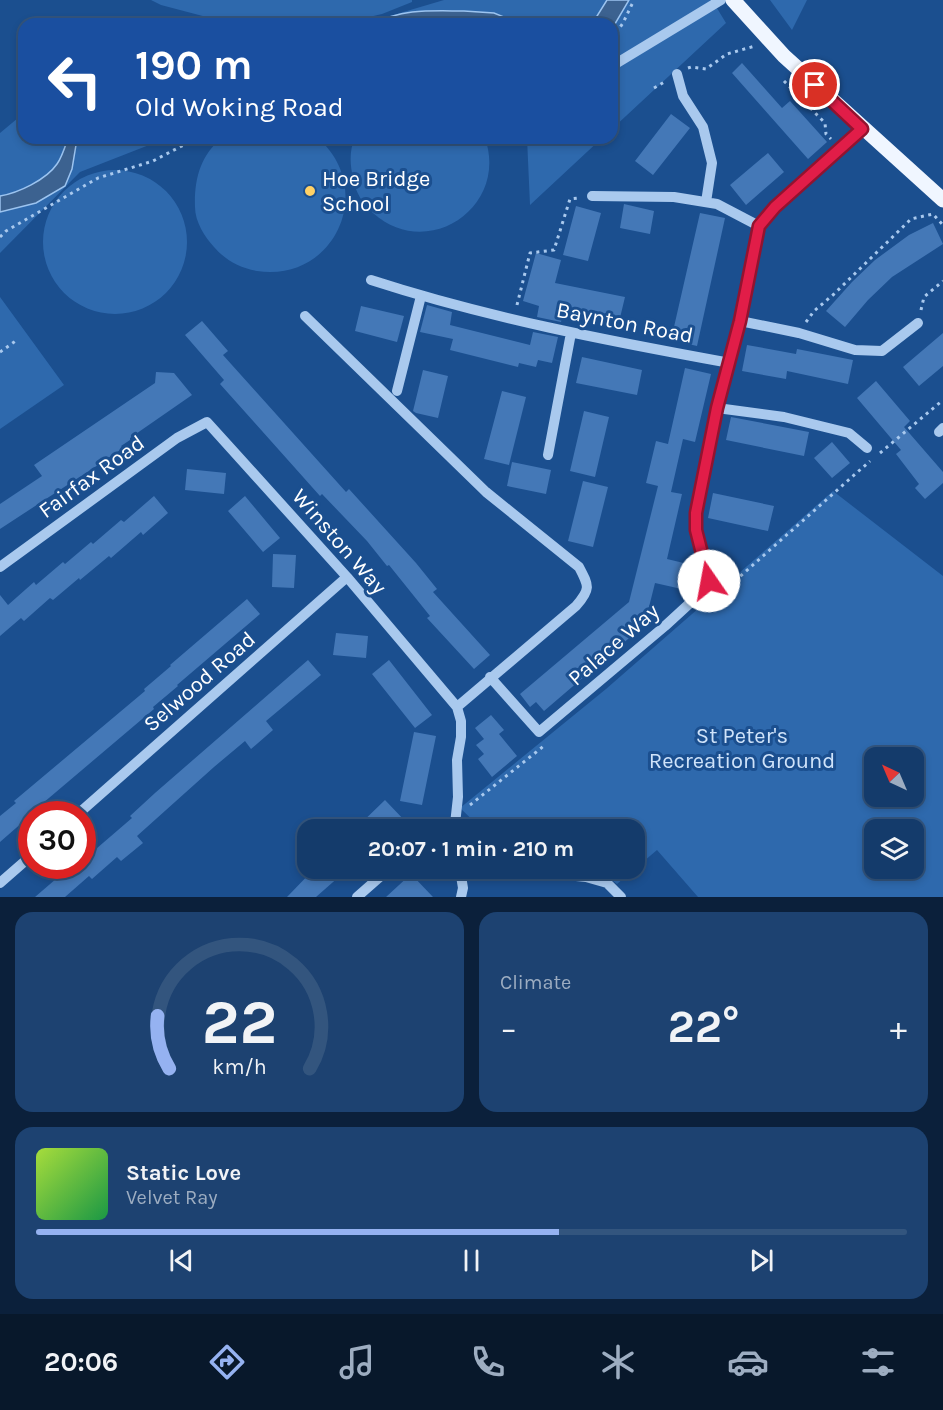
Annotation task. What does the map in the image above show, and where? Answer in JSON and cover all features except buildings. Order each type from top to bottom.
[{"type":"main road","points":[[733,0],[768,41],[862,129],[943,200]]},
{"type":"street","points":[[618,62],[721,0]]},
{"type":"street","points":[[677,74],[683,96],[703,127],[712,163],[706,202]]},
{"type":"street","points":[[592,196],[674,197],[706,202],[717,204],[759,226],[775,207],[862,129]]},
{"type":"street","name":"Palace Way","points":[[490,677],[539,732],[665,626],[702,592],[709,581],[696,530],[696,513],[717,408],[740,321],[759,226]]},
{"type":"street","name":"Baynton Road","points":[[371,280],[421,296],[571,333],[730,363]]},
{"type":"street","points":[[397,391],[421,296]]},
{"type":"street","points":[[305,316],[486,492],[579,567],[587,583],[587,594],[576,606],[457,707],[461,722],[457,760],[459,819]]},
{"type":"street","points":[[740,321],[799,333],[855,350],[882,351],[918,323]]},
{"type":"street","points":[[549,455],[571,333]]},
{"type":"street","points":[[717,408],[784,417],[849,433],[867,448]]},
{"type":"street","name":"Fairfax Road","points":[[0,567],[177,438],[207,422]]},
{"type":"street","name":"Winston Way","points":[[207,422],[347,577],[457,707]]},
{"type":"street","name":"Selwood Road","points":[[93,801],[347,577]]},
{"type":"street","points":[[0,883],[18,867]]},
{"type":"street","points":[[357,897],[377,879]]},
{"type":"street","points":[[461,897],[462,879]]},
{"type":"street","points":[[592,879],[607,884],[621,897]]},
{"type":"path","points":[[618,30],[633,0]]},
{"type":"path","points":[[654,88],[691,66],[706,69],[727,54],[768,41]]},
{"type":"path","points":[[777,73],[825,123],[826,134],[842,148]]},
{"type":"path","points":[[0,237],[6,231],[98,178],[153,161],[186,144]]},
{"type":"path","points":[[514,319],[530,253],[554,250],[570,199],[592,196]]},
{"type":"path","points":[[799,333],[814,311],[911,219],[933,214],[943,225]]},
{"type":"path","points":[[918,323],[924,297],[943,281]]},
{"type":"path","points":[[0,352],[17,340]]},
{"type":"path","points":[[717,597],[943,400]]},
{"type":"green space","points":[[151,0],[412,0],[412,2],[382,14],[365,18],[210,18],[161,5]]},
{"type":"green space","points":[[444,0],[712,0],[726,23],[618,123],[618,18],[383,18]]},
{"type":"green space","points":[[770,0],[807,0],[792,30]]},
{"type":"green space","points":[[18,118],[18,144],[152,144],[80,172],[0,253],[0,133]]},
{"type":"green space","points":[[323,144],[335,159],[344,182],[345,206],[338,228],[326,248],[307,263],[284,271],[251,270],[233,263],[218,252],[201,229],[195,213],[197,178],[208,152],[214,145]]},
{"type":"green space","points":[[353,144],[486,144],[489,163],[485,186],[475,205],[459,220],[439,229],[417,232],[395,227],[373,213],[358,193],[351,163]]},
{"type":"green space","points":[[527,144],[596,144],[530,205]]},
{"type":"green space","points":[[115,170],[143,175],[166,191],[182,214],[187,242],[182,270],[166,293],[143,309],[115,314],[87,309],[64,293],[48,270],[43,242],[48,214],[64,191],[87,175]]},
{"type":"green space","points":[[0,297],[64,385],[0,429]]},
{"type":"green space","name":"St Peter's Recreation Ground","points":[[833,491],[943,576],[943,897],[698,897],[657,850],[645,860],[645,819],[472,819],[460,808],[606,689]]},
{"type":"green space","name":"St Peter's Recreation Ground","points":[[610,879],[623,879],[617,884]]},
{"type":"shaded area","points":[[607,0],[629,0],[618,19],[596,18]]},
{"type":"shaded area","points":[[430,11],[494,13],[506,18],[388,18]]},
{"type":"shaded area","points":[[66,144],[77,144],[72,169],[65,186],[36,203],[0,212],[0,196],[23,189],[39,180],[52,170]]},
{"type":"place","name":"Hoe Bridge School","points":[[310,191]]},
{"type":"route","points":[[709,581],[696,530],[696,513],[717,408],[740,321],[759,226],[775,207],[862,129],[815,85]]}]
